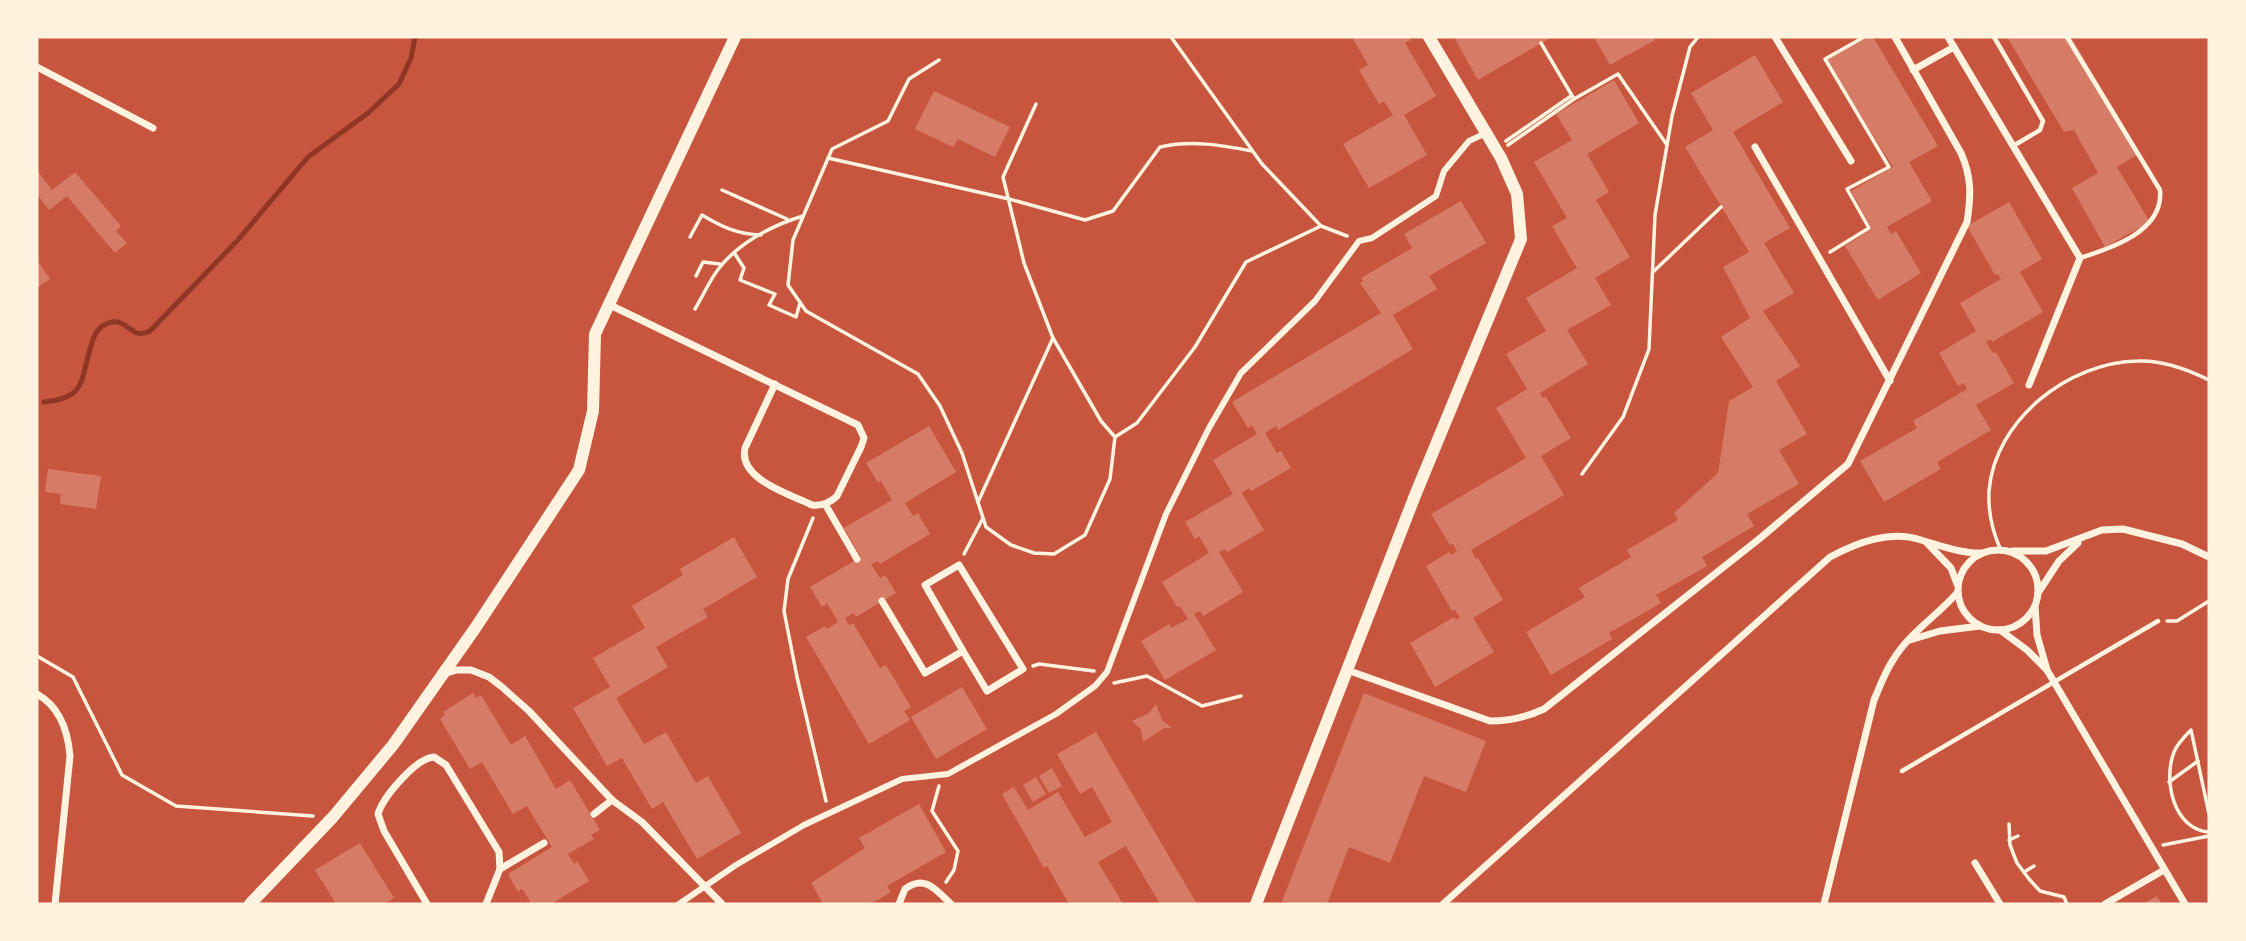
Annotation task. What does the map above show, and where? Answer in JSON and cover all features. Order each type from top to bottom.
[{"type":"street","points":[[250,904],[333,817],[393,744],[579,470],[593,411],[595,334],[735,37]]},
{"type":"street","points":[[1256,904],[1416,493],[1521,239],[1517,194],[1497,150],[1429,37]]},
{"type":"street","points":[[1775,37],[1851,161]]},
{"type":"street","points":[[1347,670],[1490,721],[1511,720],[1544,709],[1837,475],[1853,457],[1966,222],[1971,193],[1969,172],[1961,153],[1895,37]]},
{"type":"street","points":[[1948,37],[2080,258],[2029,385]]},
{"type":"street","points":[[1913,70],[1954,47]]},
{"type":"street","points":[[37,67],[153,128]]},
{"type":"street","points":[[680,904],[704,886],[804,825],[902,779],[948,774],[1056,714],[1095,687],[1107,672],[1166,514],[1209,428],[1241,373],[1315,301],[1359,241],[1372,238],[1436,196],[1444,172],[1469,141],[1486,133]]},
{"type":"street","points":[[1755,148],[1890,380]]},
{"type":"street","points":[[608,304],[775,384],[858,425],[864,438],[861,447],[837,496],[821,505],[812,505],[755,477],[744,464],[745,448],[775,384]]},
{"type":"street","points":[[821,505],[857,559]]},
{"type":"street","points":[[1443,904],[1830,557],[1845,549],[1880,537],[1900,536],[1964,553],[2000,549],[2046,551],[2102,530],[2123,529],[2182,544],[2209,557]]},
{"type":"street","points":[[2087,536],[2067,551],[2038,594],[2035,605],[2036,635],[2053,682],[2185,904]]},
{"type":"street","points":[[1924,542],[1931,545],[1951,568],[1964,613],[1980,626]]},
{"type":"street","points":[[2010,551],[2022,557],[2031,567],[2037,580],[2038,594]]},
{"type":"street","points":[[1824,904],[1874,700],[1894,658],[1957,588],[1965,566],[1980,553]]},
{"type":"street","points":[[959,565],[1023,669],[987,691],[963,651],[925,586],[959,565]]},
{"type":"street","points":[[882,601],[925,673],[963,651]]},
{"type":"street","points":[[2000,630],[2021,622],[2035,605]]},
{"type":"street","points":[[1907,642],[1940,631],[1980,626],[2000,630],[2027,650],[2047,670]]},
{"type":"street","points":[[442,674],[471,670],[495,682],[529,710],[612,800],[642,822],[722,904]]},
{"type":"street","points":[[37,694],[52,707],[66,728],[69,739],[70,756],[55,904]]},
{"type":"street","points":[[427,904],[378,814],[386,799],[419,761],[426,757],[434,757],[446,765],[499,852],[500,869],[485,904]]},
{"type":"street","points":[[594,814],[612,800]]},
{"type":"street","points":[[500,869],[544,843]]},
{"type":"street","points":[[1975,863],[2000,904]]},
{"type":"street","points":[[2105,904],[2164,870]]},
{"type":"street","points":[[899,904],[905,890],[918,883],[932,886],[951,904]]},
{"type":"lane","points":[[1994,37],[2043,121],[2040,130],[2013,146]]},
{"type":"lane","points":[[2067,37],[2160,190],[2161,201],[2154,217],[2141,231],[2106,250],[2080,258]]},
{"type":"lane","points":[[1902,771],[2158,621]]},
{"type":"path","points":[[1171,37],[1262,164],[1321,226],[1359,241]]},
{"type":"path","points":[[1582,474],[1623,417],[1649,349],[1655,215],[1672,116],[1690,47],[1698,37]]},
{"type":"path","points":[[1825,59],[1864,37]]},
{"type":"path","points":[[1541,43],[1573,97]]},
{"type":"path","points":[[939,60],[909,79],[888,121],[832,149],[793,240],[788,285],[806,311],[918,374],[940,406],[962,453],[986,527],[1011,545],[1034,553],[1054,554],[1085,535],[1110,479],[1115,437],[1101,421],[1053,338],[1024,263],[1003,177],[1036,104]]},
{"type":"path","points":[[1497,150],[1573,97],[1618,74],[1667,145]]},
{"type":"path","points":[[828,158],[1085,220],[1113,211],[1160,147],[1206,142],[1252,151]]},
{"type":"path","points":[[722,190],[789,220]]},
{"type":"path","points":[[1652,272],[1721,206]]},
{"type":"path","points":[[690,237],[702,215],[741,234],[761,235]]},
{"type":"path","points":[[695,309],[722,264],[779,223],[803,216]]},
{"type":"path","points":[[1115,437],[1137,423],[1195,347],[1246,262],[1321,226]]},
{"type":"path","points":[[1818,258],[1869,228]]},
{"type":"path","points":[[735,254],[744,268],[740,280],[775,294],[769,305],[796,317],[800,303]]},
{"type":"path","points":[[696,276],[703,262],[722,264]]},
{"type":"path","points":[[978,504],[1053,338]]},
{"type":"path","points":[[2000,549],[1989,511],[1992,473],[2020,419],[2057,385],[2115,363],[2139,361],[2165,363],[2209,380]]},
{"type":"path","points":[[821,505],[788,579],[784,611],[829,814]]},
{"type":"path","points":[[959,565],[982,518]]},
{"type":"path","points":[[2158,621],[2177,621],[2209,601]]},
{"type":"path","points":[[37,656],[73,677],[122,775],[176,806],[333,817]]},
{"type":"path","points":[[1023,669],[1039,664],[1107,672]]},
{"type":"path","points":[[1095,687],[1147,676],[1202,706],[1241,696]]},
{"type":"path","points":[[2209,814],[2191,730],[2174,750],[2169,782],[2175,804],[2187,820],[2209,834]]},
{"type":"path","points":[[2169,782],[2197,761]]},
{"type":"path","points":[[939,892],[954,870],[958,851],[932,811],[943,774]]},
{"type":"path","points":[[2008,824],[2009,840],[2017,863],[2040,891],[2064,897],[2067,904]]},
{"type":"path","points":[[2151,847],[2209,834]]},
{"type":"path","points":[[2009,840],[2018,836]]},
{"type":"path","points":[[2024,872],[2034,866]]},
{"type":"building","points":[[1352,37],[1409,37],[1411,40],[1405,43],[1436,96],[1404,115],[1427,155],[1369,188],[1343,144],[1393,115],[1384,101],[1379,104],[1359,70],[1368,65]]},
{"type":"building","points":[[1552,37],[1478,80],[1455,39]]},
{"type":"building","points":[[1594,37],[1653,37],[1655,40],[1610,65]]},
{"type":"building","points":[[1865,37],[1873,37],[1938,146],[1909,162],[1932,201],[1887,227],[1891,234],[1896,231],[1921,273],[1878,300],[1845,246],[1872,229],[1851,191],[1893,167],[1825,59]]},
{"type":"building","points":[[2007,37],[2071,37],[2140,153],[2117,167],[2150,222],[2105,247],[2072,188],[2098,173],[2074,130],[2064,132]]},
{"type":"building","points":[[1755,55],[1783,102],[1733,132],[1790,228],[1764,243],[1794,293],[1763,311],[1800,366],[1776,381],[1807,434],[1779,450],[1799,484],[1747,514],[1754,526],[1702,557],[1707,566],[1656,595],[1661,603],[1609,633],[1612,639],[1551,675],[1526,632],[1585,597],[1579,588],[1631,557],[1627,550],[1678,520],[1674,513],[1718,473],[1729,401],[1753,387],[1721,337],[1750,318],[1723,267],[1749,252],[1685,147],[1713,130],[1691,93]]},
{"type":"building","points":[[1614,80],[1639,123],[1587,154],[1609,192],[1596,200],[1630,257],[1595,278],[1611,305],[1567,330],[1588,364],[1540,393],[1543,398],[1546,397],[1571,438],[1541,456],[1564,495],[1471,550],[1503,600],[1473,618],[1494,652],[1435,687],[1410,643],[1454,617],[1456,620],[1460,618],[1455,610],[1452,611],[1426,566],[1449,552],[1451,555],[1457,551],[1453,544],[1450,545],[1431,514],[1526,458],[1496,408],[1527,389],[1506,354],[1546,331],[1526,298],[1577,268],[1552,226],[1567,218],[1534,162],[1572,140],[1556,114]]},
{"type":"building","points":[[934,91],[1010,127],[995,157],[958,139],[953,147],[915,129]]},
{"type":"building","points":[[37,170],[52,190],[75,172],[121,226],[116,231],[127,243],[115,253],[67,196],[49,210],[37,194]]},
{"type":"building","points":[[1461,201],[1486,243],[1429,276],[1437,289],[1393,315],[1413,349],[1278,430],[1276,426],[1265,433],[1277,453],[1281,451],[1291,468],[1251,491],[1249,488],[1242,493],[1264,530],[1227,552],[1225,549],[1219,552],[1243,592],[1203,616],[1200,611],[1194,614],[1216,650],[1165,680],[1141,641],[1169,624],[1171,628],[1188,619],[1180,606],[1177,607],[1162,582],[1209,553],[1199,536],[1195,539],[1185,522],[1233,494],[1213,460],[1257,434],[1252,425],[1248,428],[1232,402],[1381,313],[1360,283],[1363,281],[1361,278],[1412,248],[1404,234]]},
{"type":"building","points":[[2009,202],[2042,259],[2020,272],[2043,312],[1992,342],[1991,339],[1986,342],[1993,353],[1996,352],[2014,383],[1976,405],[1991,430],[1937,462],[1941,469],[1884,502],[1860,461],[1917,428],[1913,421],[1967,389],[1964,383],[1958,386],[1939,353],[1976,331],[1960,303],[2001,279],[1998,274],[1995,275],[1967,226]]},
{"type":"building","points":[[37,260],[50,279],[37,288]]},
{"type":"building","points":[[929,426],[956,472],[905,503],[913,516],[918,513],[930,534],[880,564],[878,561],[871,564],[880,578],[885,575],[896,593],[856,617],[854,613],[845,618],[849,625],[853,623],[880,668],[886,665],[911,707],[904,711],[910,720],[869,744],[806,637],[838,622],[827,603],[822,607],[810,587],[861,557],[844,528],[892,500],[866,463]]},
{"type":"building","points":[[48,469],[101,476],[96,509],[60,504],[61,494],[45,492]]},
{"type":"building","points":[[734,537],[757,577],[703,609],[708,617],[656,647],[668,667],[616,698],[644,744],[666,732],[696,783],[708,776],[741,833],[697,859],[663,802],[652,809],[622,758],[607,766],[573,708],[610,687],[593,658],[645,628],[632,606],[683,575],[680,569]]},
{"type":"building","points":[[962,687],[987,729],[936,759],[911,717]]},
{"type":"building","points":[[473,693],[476,698],[481,695],[511,745],[525,736],[556,789],[570,780],[600,830],[591,835],[594,839],[568,854],[574,864],[577,861],[589,881],[551,904],[525,904],[530,901],[522,889],[518,892],[508,874],[552,847],[527,806],[513,814],[482,762],[470,769],[440,719],[445,715],[443,712]]},
{"type":"building","points":[[1364,693],[1486,741],[1466,792],[1424,776],[1390,863],[1349,847],[1327,904],[1291,904],[1282,901]]},
{"type":"building","points":[[1156,704],[1162,720],[1172,728],[1164,728],[1143,742],[1141,729],[1132,721],[1149,713]]},
{"type":"building","points":[[1096,732],[1197,904],[1160,904],[1126,846],[1098,862],[1123,904],[1069,904],[1047,866],[1044,868],[1002,794],[1014,787],[1028,810],[1058,792],[1085,837],[1112,822],[1092,787],[1080,794],[1057,754]]},
{"type":"building","points":[[1052,768],[1062,786],[1049,793],[1039,776]]},
{"type":"building","points":[[1036,777],[1046,794],[1033,802],[1023,785]]},
{"type":"building","points":[[919,804],[946,852],[887,886],[891,892],[876,901],[867,904],[823,904],[811,883],[865,848],[859,838]]},
{"type":"building","points":[[360,843],[394,898],[384,904],[336,904],[315,870]]},
{"type":"building","points":[[2157,896],[2162,904],[2143,904]]},
{"type":"waterway","points":[[44,402],[68,397],[79,386],[93,338],[101,327],[117,322],[137,333],[150,331],[237,241],[308,157],[368,113],[399,84],[411,58],[415,37]]}]
